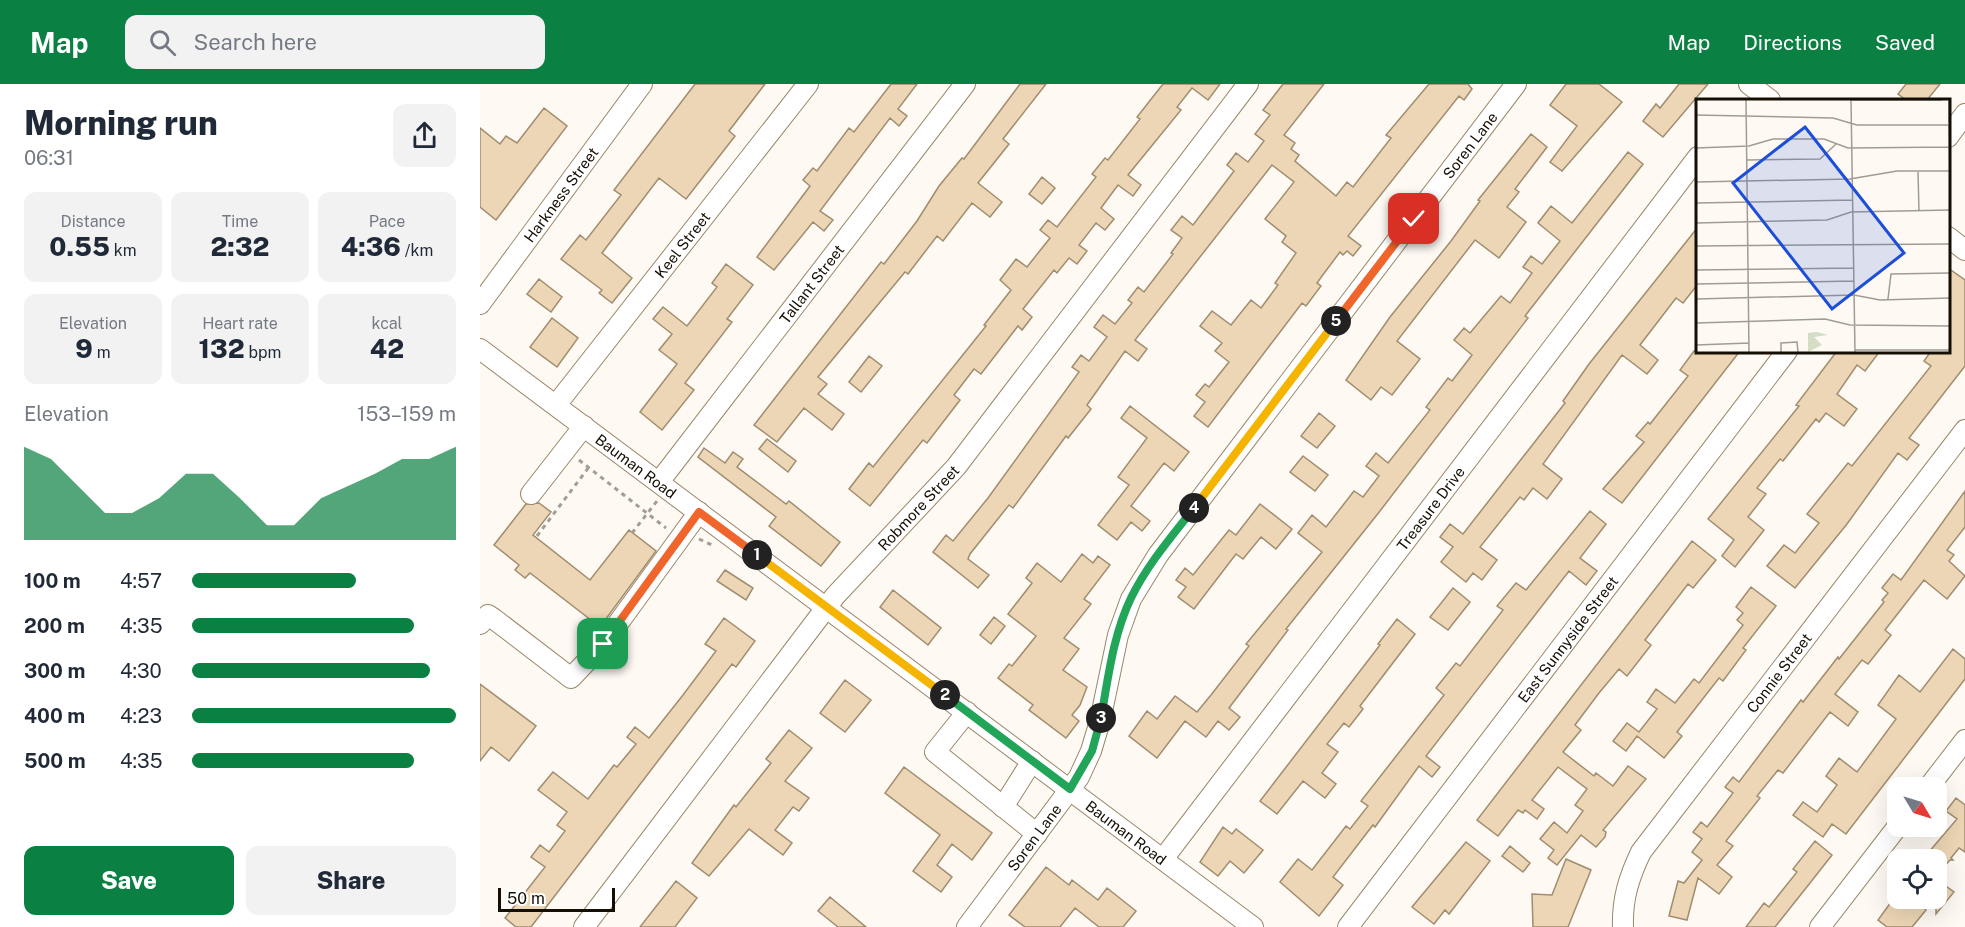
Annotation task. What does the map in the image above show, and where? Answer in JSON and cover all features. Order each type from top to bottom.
[{"type":"street","name":"Harkness Street","points":[[480,303],[642,84]]},
{"type":"street","name":"Keel Street","points":[[556,405],[808,84]]},
{"type":"street","name":"Tallant Street","points":[[663,485],[965,84]]},
{"type":"street","name":"Robmore Street","points":[[584,927],[827,607],[956,467],[1248,84]]},
{"type":"street","name":"Soren Lane","points":[[967,927],[1070,789],[1092,751],[1118,635],[1131,599],[1158,555],[1516,84]]},
{"type":"street","points":[[1749,89],[1768,99]]},
{"type":"street","points":[[1950,133],[1965,114]]},
{"type":"street","name":"Treasure Drive","points":[[1163,859],[1696,159]]},
{"type":"street","points":[[1950,239],[1965,250]]},
{"type":"street","name":"Bauman Road","points":[[480,349],[556,405],[580,432],[663,485],[1253,927]]},
{"type":"street","name":"East Sunnyside Street","points":[[1348,927],[1786,352]]},
{"type":"street","name":"Connie Street","points":[[1623,927],[1622,911],[1627,882],[1641,852],[1965,430]]},
{"type":"street","points":[[531,494],[580,432]]},
{"type":"street","points":[[480,624],[488,615],[571,678],[603,644],[699,512]]},
{"type":"street","points":[[967,712],[935,752],[1036,834]]},
{"type":"street","points":[[1936,777],[1965,740]]},
{"type":"street","points":[[1003,807],[1032,761]]},
{"type":"street","points":[[1820,927],[1890,837]]},
{"type":"path","points":[[580,432],[582,441],[572,454],[681,538],[686,541],[695,532],[700,542],[718,547]]},
{"type":"path","points":[[537,536],[588,467]]},
{"type":"path","points":[[632,533],[663,485]]},
{"type":"building","points":[[695,84],[765,84],[729,131],[735,136],[686,199],[659,178],[602,253],[632,278],[612,303],[599,293],[602,290],[561,259],[580,235],[586,240],[621,195],[614,190]]},
{"type":"building","points":[[891,84],[917,84],[898,109],[907,116],[899,126],[890,118],[820,211],[833,220],[824,231],[813,222],[774,270],[757,257],[810,186],[803,180],[813,168],[817,171],[849,128],[854,132]]},
{"type":"building","points":[[1020,84],[1046,84],[1003,139],[1009,144],[978,183],[1002,202],[990,217],[972,203],[943,241],[937,236],[908,274],[905,272],[818,377],[827,384],[818,394],[844,414],[832,430],[804,408],[777,442],[754,425],[881,262],[884,264],[917,221],[939,186],[962,158],[964,159]]},
{"type":"building","points":[[1163,84],[1220,84],[1208,100],[1192,88],[1177,107],[1181,110],[1128,175],[1141,185],[1133,196],[1118,185],[1101,208],[1114,219],[1105,230],[1096,223],[1079,245],[1087,251],[1077,264],[1069,258],[1057,273],[1054,270],[1023,309],[1032,317],[1022,330],[1018,326],[981,374],[974,369],[954,395],[960,400],[927,443],[923,440],[870,506],[849,489],[869,463],[873,467],[986,326],[984,325],[1011,290],[1000,280],[1016,259],[1027,267],[1050,238],[1040,230],[1048,220],[1057,227],[1096,177],[1092,174],[1105,158],[1108,160],[1140,119],[1137,117]]},
{"type":"building","points":[[1283,84],[1324,84],[1284,135],[1295,143],[1291,149],[1299,155],[1295,161],[1336,196],[1347,182],[1353,187],[1391,138],[1386,135],[1429,84],[1468,84],[1472,89],[1464,100],[1459,96],[1348,236],[1361,246],[1353,256],[1347,251],[1343,255],[1340,252],[1317,283],[1321,286],[1306,306],[1302,303],[1208,427],[1194,416],[1205,402],[1196,395],[1205,384],[1209,387],[1229,362],[1215,351],[1222,343],[1200,326],[1212,311],[1231,325],[1251,300],[1261,308],[1278,285],[1275,283],[1296,253],[1282,242],[1286,236],[1265,219],[1294,182],[1272,165],[1135,340],[1147,349],[1138,361],[1125,351],[1087,405],[1091,409],[1068,438],[1066,436],[1013,508],[1009,505],[970,554],[968,559],[989,575],[978,588],[933,552],[946,535],[953,541],[988,498],[1079,372],[1072,367],[1081,355],[1089,361],[1107,337],[1094,327],[1103,315],[1115,324],[1132,303],[1128,300],[1138,287],[1144,292],[1173,254],[1171,253],[1182,238],[1171,230],[1182,216],[1193,225],[1234,171],[1227,165],[1236,153],[1248,162],[1264,141],[1255,134],[1270,115],[1263,110]]},
{"type":"building","points":[[1566,84],[1599,84],[1622,102],[1562,171],[1550,162],[1577,126],[1550,105]]},
{"type":"building","points":[[1679,84],[1708,84],[1663,137],[1643,121],[1656,104],[1660,108]]},
{"type":"building","points":[[1906,84],[1940,84],[1928,99],[1905,99],[1898,94]]},
{"type":"building","points":[[544,108],[567,126],[496,220],[480,207],[480,128],[500,144],[506,136],[517,143]]},
{"type":"building","points":[[1531,134],[1547,147],[1515,189],[1519,192],[1507,207],[1526,222],[1499,258],[1475,240],[1397,341],[1420,359],[1392,395],[1381,387],[1371,400],[1346,380],[1390,317],[1451,241],[1480,201],[1478,200]]},
{"type":"building","points":[[1628,152],[1643,164],[1525,316],[1528,318],[1380,511],[1286,629],[1288,630],[1229,708],[1240,717],[1229,730],[1218,721],[1206,737],[1185,721],[1157,758],[1129,736],[1147,711],[1157,719],[1175,696],[1197,712],[1249,646],[1246,644],[1322,552],[1298,533],[1312,515],[1326,527],[1354,491],[1363,497],[1379,476],[1366,466],[1376,453],[1388,463],[1430,410],[1426,407],[1448,378],[1452,381],[1472,355],[1454,340],[1464,328],[1470,333],[1501,296],[1510,303],[1532,273],[1523,267],[1531,256],[1542,264],[1560,241],[1538,223],[1551,206],[1572,223]]},
{"type":"building","points":[[1042,177],[1055,188],[1042,204],[1029,194]]},
{"type":"building","points":[[1696,230],[1696,287],[1683,303],[1676,298],[1640,345],[1658,360],[1647,374],[1622,355],[1543,464],[1562,479],[1547,499],[1533,488],[1524,500],[1520,497],[1480,547],[1497,560],[1482,580],[1473,573],[1466,582],[1441,562],[1453,547],[1440,537],[1450,524],[1463,534],[1565,403],[1563,401],[1589,364]]},
{"type":"building","points":[[726,264],[753,285],[727,319],[732,322],[685,383],[694,390],[662,430],[640,412],[677,364],[659,350],[672,334],[653,319],[663,307],[687,326],[717,287],[712,283]]},
{"type":"building","points":[[1950,269],[1965,280],[1965,366],[1909,438],[1919,445],[1907,460],[1898,453],[1847,524],[1795,588],[1767,566],[1784,545],[1795,553],[1819,523],[1807,514],[1848,463],[1852,466],[1931,366],[1924,361],[1930,352],[1950,352]]},
{"type":"building","points":[[539,279],[562,297],[551,312],[527,294]]},
{"type":"building","points":[[552,318],[578,338],[557,367],[530,347]]},
{"type":"building","points":[[1694,351],[1739,352],[1622,503],[1603,489],[1644,442],[1636,436],[1648,422],[1650,424],[1688,376],[1680,370]]},
{"type":"building","points":[[1836,352],[1879,352],[1865,371],[1857,365],[1837,394],[1857,409],[1844,426],[1826,413],[1819,422],[1816,419],[1783,461],[1780,459],[1757,488],[1766,494],[1748,517],[1764,530],[1735,567],[1722,556],[1734,540],[1708,519],[1799,406],[1796,405]]},
{"type":"building","points":[[869,356],[882,366],[861,392],[849,382]]},
{"type":"building","points":[[1130,406],[1189,452],[1174,471],[1164,463],[1131,506],[1150,521],[1142,531],[1131,522],[1117,540],[1098,525],[1129,485],[1118,477],[1147,438],[1121,418]]},
{"type":"building","points":[[1319,413],[1335,426],[1317,448],[1301,436]]},
{"type":"building","points":[[767,439],[796,461],[788,472],[759,449]]},
{"type":"building","points":[[704,448],[725,463],[733,452],[743,459],[737,467],[786,504],[789,501],[840,542],[821,566],[769,526],[776,517],[698,457]]},
{"type":"building","points":[[1303,456],[1328,475],[1315,491],[1290,472]]},
{"type":"building","points":[[1965,491],[1965,527],[1947,550],[1954,555],[1949,561],[1965,576],[1947,599],[1924,580],[1885,630],[1891,635],[1868,664],[1862,660],[1835,694],[1858,712],[1848,726],[1830,712],[1783,773],[1778,770],[1757,796],[1760,798],[1726,841],[1733,846],[1717,865],[1732,877],[1719,894],[1698,878],[1687,920],[1669,916],[1678,881],[1684,883],[1702,860],[1692,852],[1702,839],[1693,832],[1701,822],[1707,827],[1733,793],[1725,787],[1733,777],[1739,782],[1801,700],[1803,702],[1838,657],[1839,659],[1884,602],[1882,600],[1888,593],[1882,588],[1893,574],[1901,580]]},
{"type":"building","points":[[539,503],[551,512],[533,535],[590,580],[629,530],[656,551],[600,627],[530,573],[525,578],[515,570],[519,565],[494,545],[526,504]]},
{"type":"building","points":[[1260,504],[1292,529],[1276,549],[1261,537],[1243,559],[1236,554],[1194,609],[1178,597],[1186,587],[1176,580],[1185,568],[1193,575],[1229,530],[1236,535]]},
{"type":"building","points":[[1590,511],[1606,524],[1580,558],[1597,571],[1586,585],[1569,571],[1426,756],[1440,767],[1432,777],[1419,766],[1375,827],[1373,825],[1333,877],[1343,885],[1319,916],[1280,882],[1298,859],[1312,870],[1346,826],[1350,829],[1368,806],[1361,801],[1444,695],[1436,688],[1456,663],[1460,666],[1503,610],[1497,606],[1516,583],[1526,590]]},
{"type":"building","points":[[1692,541],[1716,560],[1693,588],[1688,584],[1645,640],[1651,645],[1627,676],[1619,669],[1599,693],[1575,725],[1581,730],[1563,752],[1594,776],[1596,773],[1613,786],[1628,766],[1646,779],[1603,830],[1606,832],[1605,837],[1596,847],[1581,835],[1557,865],[1548,858],[1554,850],[1540,839],[1554,822],[1567,833],[1583,811],[1575,805],[1587,789],[1558,767],[1532,800],[1544,809],[1537,819],[1525,810],[1523,813],[1518,810],[1498,836],[1477,820]]},
{"type":"building","points":[[1082,554],[1093,563],[1098,556],[1110,565],[1084,599],[1091,604],[1064,638],[1079,649],[1063,670],[1087,687],[1080,705],[1072,715],[1079,721],[1066,738],[1029,710],[1033,705],[998,678],[1009,664],[1012,666],[1036,636],[1008,614],[1032,583],[1026,578],[1037,563],[1061,582]]},
{"type":"building","points":[[725,570],[753,588],[746,600],[717,581]]},
{"type":"building","points":[[1751,587],[1776,606],[1743,648],[1746,650],[1723,681],[1719,678],[1677,732],[1682,736],[1664,758],[1637,736],[1626,751],[1613,741],[1627,723],[1639,732],[1657,709],[1647,702],[1656,689],[1675,703],[1694,679],[1699,683],[1743,625],[1737,620],[1743,613],[1736,607]]},
{"type":"building","points":[[1453,588],[1470,602],[1448,630],[1430,617]]},
{"type":"building","points":[[893,590],[941,628],[928,645],[880,607]]},
{"type":"building","points":[[994,617],[1005,626],[991,644],[980,635]]},
{"type":"building","points":[[724,618],[755,641],[736,667],[732,664],[531,927],[516,927],[505,918],[545,867],[531,857],[540,845],[549,852],[565,831],[557,825],[567,812],[538,790],[553,772],[588,799],[614,765],[617,767],[636,744],[627,737],[635,727],[649,738],[683,695],[716,651],[705,644]]},
{"type":"building","points":[[1397,619],[1415,634],[1360,706],[1363,709],[1349,727],[1344,723],[1327,744],[1338,752],[1322,773],[1336,784],[1325,798],[1303,781],[1277,814],[1260,801],[1380,645],[1378,644]]},
{"type":"building","points":[[1953,649],[1965,659],[1965,679],[1890,777],[1887,777],[1887,781],[1846,834],[1832,824],[1823,837],[1793,815],[1803,802],[1817,812],[1837,785],[1826,776],[1839,758],[1857,772],[1896,719],[1878,705],[1899,675],[1920,692]]},
{"type":"building","points":[[845,680],[871,700],[845,732],[820,713]]},
{"type":"building","points":[[480,684],[536,726],[509,761],[491,747],[480,761]]},
{"type":"building","points":[[789,730],[812,748],[785,781],[809,798],[799,811],[793,807],[775,830],[792,843],[783,855],[749,829],[709,876],[692,863],[734,805],[736,807],[771,763],[766,759]]},
{"type":"building","points":[[904,767],[992,833],[972,860],[952,844],[937,865],[952,877],[941,892],[913,871],[940,835],[885,793]]},
{"type":"building","points":[[1956,798],[1965,805],[1965,852],[1959,848],[1951,858],[1953,860],[1947,863],[1947,849],[1931,849],[1942,837],[1947,837],[1947,831],[1957,819],[1947,810]]},
{"type":"building","points":[[1223,827],[1232,834],[1236,829],[1263,850],[1244,873],[1230,861],[1218,876],[1200,862]]},
{"type":"building","points":[[1815,841],[1832,855],[1775,927],[1746,927],[1764,903],[1769,907],[1797,872],[1793,869]]},
{"type":"building","points":[[1466,842],[1490,861],[1449,914],[1445,910],[1434,924],[1412,907]]},
{"type":"building","points":[[1510,846],[1530,863],[1523,872],[1502,856]]},
{"type":"building","points":[[1566,859],[1591,870],[1568,927],[1533,927],[1532,894],[1552,895]]},
{"type":"building","points":[[1046,867],[1069,885],[1072,880],[1098,900],[1107,888],[1136,911],[1123,927],[1099,927],[1075,908],[1060,927],[1025,927],[1009,915]]},
{"type":"building","points":[[676,881],[697,898],[675,927],[640,927]]},
{"type":"building","points":[[1947,887],[1954,892],[1947,901]]},
{"type":"building","points":[[830,897],[866,927],[838,927],[818,911]]},
{"type":"building","points":[[1887,908],[1926,910],[1912,927],[1887,927],[1878,920]]},
{"type":"route","points":[[603,644],[699,512],[1070,789],[1092,751],[1118,635],[1131,599],[1158,555],[1414,219]]}]
